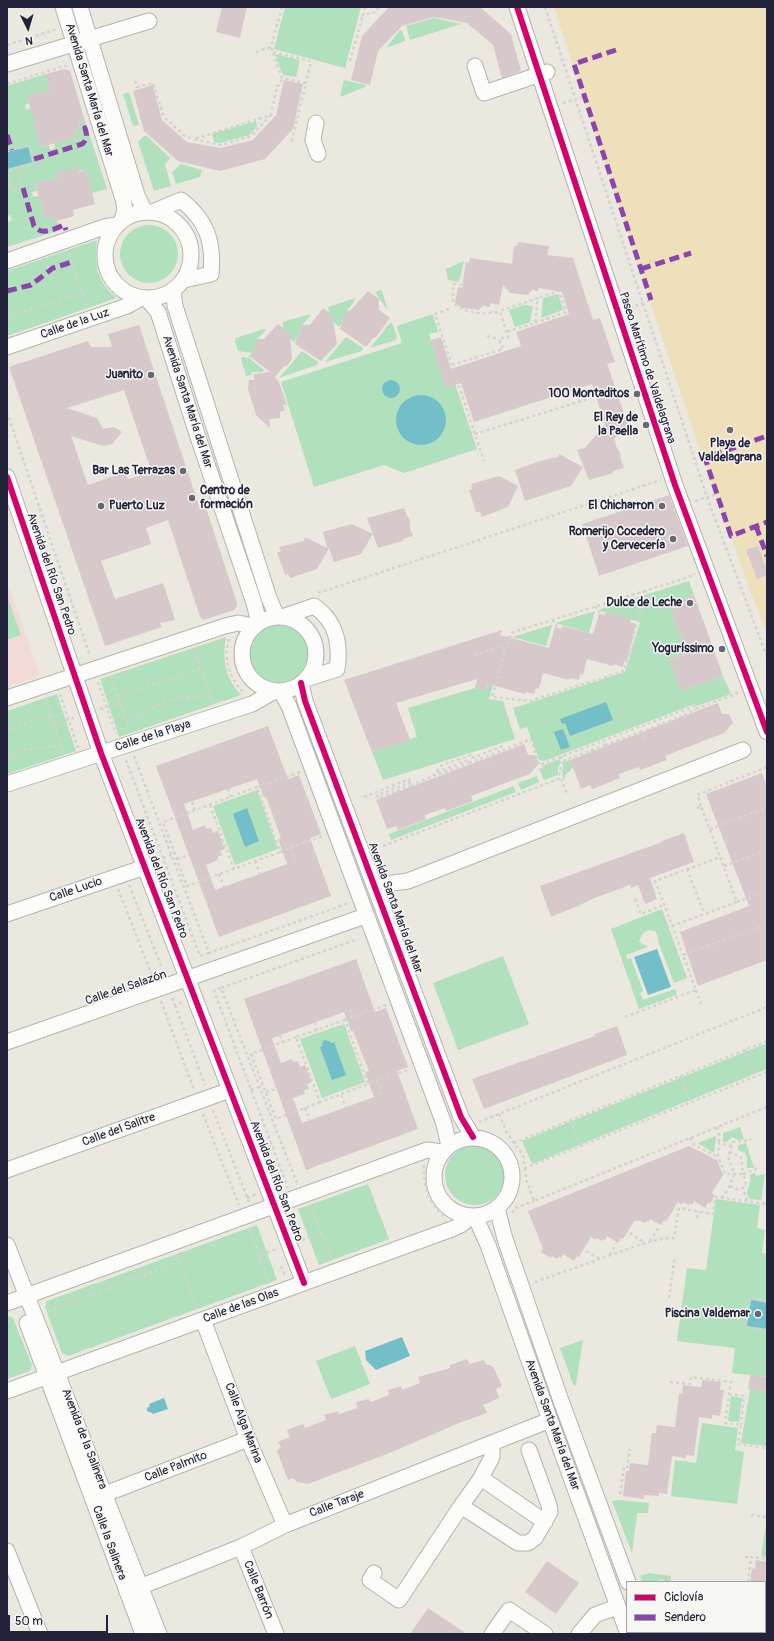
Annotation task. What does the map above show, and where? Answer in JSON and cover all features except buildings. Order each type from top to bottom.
[{"type":"street","name":"Avenida Santa María del Mar","points":[[63,7],[123,199],[124,209],[120,222]]},
{"type":"street","name":"Avenida Santa María del Mar","points":[[80,7],[137,195],[149,212]]},
{"type":"street","name":"Paseo Marítimo de Valdelagrana","points":[[517,7],[543,73]]},
{"type":"street","name":"Paseo Marítimo de Valdelagrana","points":[[526,7],[565,157],[675,484],[767,732]]},
{"type":"street","points":[[7,64],[148,21]]},
{"type":"street","points":[[475,66],[484,94],[543,73]]},
{"type":"street","points":[[316,123],[313,140],[318,154]]},
{"type":"street","name":"Paseo Marítimo de Valdelagrana","points":[[565,157],[707,553],[767,709]]},
{"type":"street","points":[[7,261],[120,222],[133,214],[149,212],[182,200],[202,221],[207,232],[211,246],[211,274],[178,285],[165,295],[144,298],[128,294],[117,286],[109,275],[105,262],[105,248],[109,236],[120,222]]},
{"type":"street","points":[[149,212],[167,216],[179,225],[187,237],[191,252],[190,266],[178,285]]},
{"type":"street","name":"Avenida Santa María del Mar","points":[[178,285],[175,306],[269,598],[280,617]]},
{"type":"street","name":"Avenida Santa María del Mar","points":[[144,298],[158,312],[199,441],[254,603],[256,625]]},
{"type":"street","name":"Calle de la Luz","points":[[7,347],[128,306],[144,298]]},
{"type":"street","name":"Avenida del Río San Pedro","points":[[7,477],[101,753],[304,1283]]},
{"type":"street","points":[[314,606],[321,611],[331,622],[336,634],[339,648],[337,669],[304,681],[292,689],[278,691],[265,689],[255,683],[243,666],[241,655],[242,644],[247,634],[256,625],[267,619],[280,617],[314,606]]},
{"type":"street","points":[[280,617],[292,620],[301,625],[308,632],[313,641],[316,651],[315,661],[312,670],[304,681]]},
{"type":"street","points":[[7,698],[45,694],[74,676],[225,626],[238,623],[256,625]]},
{"type":"street","name":"Avenida Santa María del Mar","points":[[304,681],[305,700],[461,1117],[473,1137]]},
{"type":"street","points":[[7,1245],[17,1299],[427,1150],[445,1149],[464,1138],[473,1137],[492,1142],[502,1150],[509,1160],[512,1172],[512,1184],[507,1196],[497,1208],[487,1213],[474,1216],[460,1213],[449,1207],[440,1198],[435,1187],[434,1175],[436,1163],[445,1149],[444,1124],[289,706],[278,691]]},
{"type":"street","name":"Calle de la Playa","points":[[7,784],[252,704],[278,691]]},
{"type":"street","points":[[376,888],[393,883],[408,881],[743,750]]},
{"type":"street","name":"Calle Lucio","points":[[7,914],[145,867]]},
{"type":"street","name":"Calle del Salazón","points":[[7,1042],[366,916]]},
{"type":"street","name":"Calle del Salitre","points":[[7,1170],[230,1090]]},
{"type":"street","name":"Avenida Santa María del Mar","points":[[497,1208],[505,1239],[555,1384],[628,1581]]},
{"type":"street","name":"Avenida Santa María del Mar","points":[[474,1216],[488,1245],[626,1629]]},
{"type":"street","name":"Calle de las Olas","points":[[7,1391],[200,1315],[304,1283],[452,1229],[474,1216]]},
{"type":"street","name":"Calle la Salinera","points":[[7,1272],[17,1299],[52,1374],[134,1590],[143,1634]]},
{"type":"street","name":"Calle Alga Marina","points":[[200,1315],[248,1439],[285,1525]]},
{"type":"street","name":"Avenida de la Salinera","points":[[52,1374],[105,1494],[134,1590],[159,1634]]},
{"type":"street","name":"Calle Taraje","points":[[134,1590],[241,1547],[285,1525],[550,1420]]},
{"type":"street","name":"Calle Palmito","points":[[105,1494],[248,1439]]},
{"type":"street","points":[[374,1573],[370,1580],[399,1600],[481,1478],[492,1457],[492,1444]]},
{"type":"street","points":[[462,1506],[518,1543],[528,1543],[535,1538],[550,1512],[549,1505],[528,1450]]},
{"type":"street","points":[[481,1478],[545,1522]]},
{"type":"street","name":"Calle Barrón","points":[[241,1547],[276,1634]]},
{"type":"street","points":[[7,1551],[40,1634]]},
{"type":"street","points":[[580,1634],[592,1628],[595,1615],[617,1606]]},
{"type":"street","points":[[492,1634],[509,1610],[545,1634]]},
{"type":"path","points":[[135,81],[137,87],[153,83],[164,118],[185,136],[221,145],[251,136],[271,115],[277,86],[280,85],[282,78],[272,47],[282,7]]},
{"type":"path","points":[[350,61],[365,7]]},
{"type":"path","points":[[363,15],[376,12],[379,7]]},
{"type":"path","points":[[545,7],[707,497],[767,656]]},
{"type":"path","points":[[7,45],[58,29]]},
{"type":"path","points":[[256,52],[272,47]]},
{"type":"path","points":[[273,52],[311,61],[291,144]]},
{"type":"path","points":[[7,84],[65,66],[71,68]]},
{"type":"path","points":[[282,78],[306,83]]},
{"type":"path","points":[[565,102],[586,96]]},
{"type":"path","points":[[194,138],[271,115]]},
{"type":"path","points":[[7,151],[30,145],[35,163],[7,171]]},
{"type":"path","points":[[7,175],[12,191],[23,188],[18,168]]},
{"type":"path","points":[[101,237],[98,261],[106,283],[122,299],[115,301]]},
{"type":"path","points":[[67,248],[89,310]]},
{"type":"path","points":[[462,285],[453,284],[453,303],[461,310],[484,313],[500,312],[559,291],[566,312],[506,332]]},
{"type":"path","points":[[7,317],[82,292]]},
{"type":"path","points":[[535,323],[538,298]]},
{"type":"path","points":[[631,308],[651,300]]},
{"type":"path","points":[[449,309],[435,314],[484,461]]},
{"type":"path","points":[[487,336],[500,339],[508,337],[500,312]]},
{"type":"path","points":[[452,365],[503,349],[500,339]]},
{"type":"path","points":[[475,434],[591,398]]},
{"type":"path","points":[[7,412],[91,660]]},
{"type":"path","points":[[317,594],[660,481],[664,478]]},
{"type":"path","points":[[696,501],[717,494]]},
{"type":"path","points":[[646,590],[624,671],[530,701],[492,697],[511,633],[646,590],[686,578],[700,571]]},
{"type":"path","points":[[596,606],[597,611],[604,614]]},
{"type":"path","points":[[553,620],[554,625],[560,627]]},
{"type":"path","points":[[225,626],[227,634],[230,634],[226,652],[227,665],[237,686],[246,695],[240,697]]},
{"type":"path","points":[[509,638],[516,640]]},
{"type":"path","points":[[193,646],[214,706],[207,708]]},
{"type":"path","points":[[474,655],[497,647],[506,650]]},
{"type":"path","points":[[107,665],[130,735]]},
{"type":"path","points":[[118,696],[201,668]]},
{"type":"path","points":[[97,678],[117,739]]},
{"type":"path","points":[[59,692],[79,752]]},
{"type":"path","points":[[126,722],[137,718],[164,702],[179,698],[198,697],[209,692]]},
{"type":"path","points":[[563,761],[641,732],[738,693]]},
{"type":"path","points":[[45,694],[65,757]]},
{"type":"path","points":[[411,783],[397,791],[378,798],[376,796],[411,783],[448,772],[531,739],[539,764],[695,706],[696,709]]},
{"type":"path","points":[[7,730],[51,715]]},
{"type":"path","points":[[684,715],[687,722]]},
{"type":"path","points":[[641,732],[644,738]]},
{"type":"path","points":[[603,740],[605,745]]},
{"type":"path","points":[[7,757],[22,750],[61,744]]},
{"type":"path","points":[[433,776],[442,764],[471,755],[472,758],[503,746],[504,750]]},
{"type":"path","points":[[591,750],[593,756]]},
{"type":"path","points":[[140,753],[125,758],[200,956],[346,904],[348,897]]},
{"type":"path","points":[[133,755],[209,953]]},
{"type":"path","points":[[491,755],[494,762]]},
{"type":"path","points":[[561,756],[563,761],[560,778],[567,795]]},
{"type":"path","points":[[437,772],[468,760],[469,763]]},
{"type":"path","points":[[737,902],[697,795],[767,767]]},
{"type":"path","points":[[304,778],[302,771],[163,822],[187,886],[325,835],[323,830]]},
{"type":"path","points":[[448,772],[450,779]]},
{"type":"path","points":[[264,776],[267,784]]},
{"type":"path","points":[[384,846],[560,778]]},
{"type":"path","points":[[364,797],[409,779],[411,783]]},
{"type":"path","points":[[257,787],[280,852]]},
{"type":"path","points":[[228,789],[231,797]]},
{"type":"path","points":[[397,791],[400,798]]},
{"type":"path","points":[[192,802],[195,810]]},
{"type":"path","points":[[210,805],[223,836],[234,869]]},
{"type":"path","points":[[697,808],[701,806]]},
{"type":"path","points":[[710,829],[767,807]]},
{"type":"path","points":[[291,848],[295,861]]},
{"type":"path","points":[[724,866],[767,850]]},
{"type":"path","points":[[163,858],[175,854]]},
{"type":"path","points":[[177,859],[189,855]]},
{"type":"path","points":[[702,1006],[655,881],[720,857]]},
{"type":"path","points":[[255,861],[260,874]]},
{"type":"path","points":[[687,869],[704,914]]},
{"type":"path","points":[[219,874],[224,887]]},
{"type":"path","points":[[155,984],[118,889],[129,885],[162,968]]},
{"type":"path","points":[[672,926],[767,891]]},
{"type":"path","points":[[635,899],[641,914],[664,905]]},
{"type":"path","points":[[683,955],[767,924]]},
{"type":"path","points":[[294,1189],[289,1190],[214,991],[355,940]]},
{"type":"path","points":[[221,988],[298,1188]]},
{"type":"path","points":[[625,1017],[696,990]]},
{"type":"path","points":[[159,998],[198,1101],[240,1206],[249,1203],[211,1105],[198,1101]]},
{"type":"path","points":[[388,1004],[251,1054],[276,1118],[412,1068]]},
{"type":"path","points":[[175,1005],[207,1090],[198,1101]]},
{"type":"path","points":[[474,1122],[479,1122],[767,1007]]},
{"type":"path","points":[[350,1009],[353,1017]]},
{"type":"path","points":[[345,1020],[368,1084]]},
{"type":"path","points":[[315,1022],[317,1030]]},
{"type":"path","points":[[280,1035],[282,1042]]},
{"type":"path","points":[[296,1037],[320,1102]]},
{"type":"path","points":[[514,1142],[767,1041]]},
{"type":"path","points":[[745,1049],[756,1077]]},
{"type":"path","points":[[525,1168],[767,1072]]},
{"type":"path","points":[[680,1076],[691,1102]]},
{"type":"path","points":[[377,1081],[382,1094]]},
{"type":"path","points":[[251,1090],[263,1085]]},
{"type":"path","points":[[266,1092],[276,1089]]},
{"type":"path","points":[[341,1095],[346,1108]]},
{"type":"path","points":[[499,1114],[507,1133],[523,1155],[526,1180],[534,1201],[767,1107]]},
{"type":"path","points":[[305,1108],[310,1120]]},
{"type":"path","points":[[570,1120],[581,1147]]},
{"type":"path","points":[[717,1127],[719,1134],[718,1157],[725,1174],[743,1174],[759,1168]]},
{"type":"path","points":[[690,1138],[694,1145],[718,1157]]},
{"type":"path","points":[[722,1198],[730,1186],[734,1173],[728,1157],[733,1142],[745,1141],[751,1138]]},
{"type":"path","points":[[719,1143],[732,1146]]},
{"type":"path","points":[[729,1152],[741,1156],[743,1174],[746,1182],[743,1188],[747,1201]]},
{"type":"path","points":[[730,1186],[735,1189],[743,1188]]},
{"type":"path","points":[[535,1282],[645,1243],[666,1238],[674,1238],[679,1208],[713,1214],[715,1197],[767,1204]]},
{"type":"path","points":[[697,1218],[698,1211]]},
{"type":"path","points":[[650,1242],[659,1227]]},
{"type":"path","points":[[300,1233],[305,1246]]},
{"type":"path","points":[[321,1233],[333,1262]]},
{"type":"path","points":[[630,1233],[645,1243]]},
{"type":"path","points":[[272,1243],[278,1257]]},
{"type":"path","points":[[609,1256],[616,1244]]},
{"type":"path","points":[[586,1251],[600,1259]]},
{"type":"path","points":[[176,1252],[200,1315]]},
{"type":"path","points":[[259,1255],[270,1285],[275,1283]]},
{"type":"path","points":[[669,1298],[675,1256]]},
{"type":"path","points":[[45,1312],[180,1262]]},
{"type":"path","points":[[280,1264],[286,1279]]},
{"type":"path","points":[[767,1301],[750,1298],[745,1327],[767,1330]]},
{"type":"path","points":[[670,1382],[690,1384],[691,1377],[731,1382],[725,1423],[741,1425]]},
{"type":"path","points":[[729,1394],[744,1396],[738,1444],[767,1448]]},
{"type":"path","points":[[620,1494],[624,1468],[627,1468],[630,1449]]},
{"type":"path","points":[[751,1515],[767,1517]]},
{"type":"path","points":[[745,1556],[767,1559]]},
{"type":"path","points":[[748,1581],[752,1557]]},
{"type":"shaded area","points":[[7,581],[40,676],[7,687]]},
{"type":"green space","points":[[285,7],[361,7],[345,68],[274,49]]},
{"type":"green space","points":[[434,18],[461,24],[410,40],[406,26]]},
{"type":"green space","points":[[400,30],[402,30],[405,41],[386,48]]},
{"type":"green space","points":[[275,54],[300,60],[296,77],[283,75]]},
{"type":"green space","points":[[46,74],[50,90],[27,96],[29,103],[25,105],[26,110],[31,108],[41,147],[49,145],[50,150],[55,148],[54,143],[76,137],[74,130],[79,129],[78,123],[85,121],[107,189],[92,193],[86,170],[57,173],[58,178],[35,183],[37,191],[32,192],[33,197],[39,196],[45,218],[51,217],[53,222],[57,220],[60,230],[7,247],[7,222],[12,220],[10,215],[7,216],[7,86]]},
{"type":"green space","points":[[344,80],[366,85],[365,87],[340,97]]},
{"type":"green space","points":[[129,92],[139,125],[133,126],[123,94]]},
{"type":"green space","points":[[256,121],[257,127],[249,135],[220,143],[214,142],[212,134]]},
{"type":"green space","points":[[144,136],[147,136],[170,158],[165,164],[171,186],[154,191],[138,142]]},
{"type":"green space","points":[[181,164],[202,170],[200,177],[176,184],[172,172]]},
{"type":"green space","points":[[149,225],[160,227],[170,233],[176,243],[178,254],[176,265],[170,275],[160,281],[149,283],[138,281],[128,275],[122,265],[120,254],[122,243],[128,233],[138,227]]},
{"type":"green space","points":[[97,240],[96,257],[98,272],[105,286],[117,298],[7,336],[7,271]]},
{"type":"green space","points":[[464,261],[459,282],[448,280],[446,269]]},
{"type":"green space","points":[[380,290],[382,291],[387,308],[375,292]]},
{"type":"green space","points":[[558,294],[563,310],[541,318],[543,298]]},
{"type":"green space","points":[[355,298],[339,327],[331,320],[328,307]]},
{"type":"green space","points":[[524,305],[533,306],[530,322],[515,327],[509,310]]},
{"type":"green space","points":[[310,314],[302,325],[294,342],[286,335],[287,331],[283,328],[283,322]]},
{"type":"green space","points":[[433,314],[438,332],[429,334],[446,387],[455,384],[477,449],[404,473],[384,465],[314,487],[281,382],[402,343],[397,326]]},
{"type":"green space","points":[[390,323],[392,323],[397,337],[396,340],[370,348]]},
{"type":"green space","points":[[264,329],[266,330],[257,339],[252,353],[238,351],[235,341],[236,338]]},
{"type":"green space","points":[[346,337],[363,348],[362,351],[325,362]]},
{"type":"green space","points":[[302,351],[318,362],[317,365],[279,378]]},
{"type":"green space","points":[[242,357],[249,358],[264,370],[263,372],[252,372],[252,375],[246,376],[241,359]]},
{"type":"green space","points":[[689,581],[694,595],[669,604],[687,653],[669,659],[681,691],[723,676],[731,694],[697,706],[695,704],[544,761],[539,760],[527,727],[520,729],[513,708],[625,672],[640,622],[598,610]]},
{"type":"green space","points":[[7,596],[21,635],[7,640]]},
{"type":"green space","points":[[595,611],[589,633],[555,623]]},
{"type":"green space","points":[[278,623],[295,628],[303,636],[308,653],[303,670],[295,678],[278,683],[261,678],[253,670],[248,653],[253,636],[261,628]]},
{"type":"green space","points":[[552,625],[546,646],[512,637]]},
{"type":"green space","points":[[226,637],[224,653],[226,668],[231,682],[241,695],[119,737],[100,679]]},
{"type":"green space","points":[[502,653],[489,699],[503,701],[515,739],[383,780],[372,752],[417,737],[408,708],[475,688],[487,691],[489,680]]},
{"type":"green space","points":[[57,694],[76,751],[7,774],[7,711]]},
{"type":"green space","points":[[560,759],[561,762],[558,768],[558,775],[544,780],[539,769],[543,768],[542,766]]},
{"type":"green space","points":[[570,760],[573,768],[565,775],[564,781],[562,772],[564,762]]},
{"type":"green space","points":[[537,776],[539,782],[521,790],[518,783]]},
{"type":"green space","points":[[514,786],[516,792],[391,840],[389,834]]},
{"type":"green space","points":[[257,790],[278,849],[235,865],[213,806]]},
{"type":"green space","points":[[662,909],[687,978],[674,983],[658,941],[658,936],[655,931],[652,930],[644,932],[639,942],[648,947],[626,955],[627,959],[631,958],[643,991],[640,993],[643,1000],[675,989],[677,995],[639,1009],[611,929]]},
{"type":"green space","points":[[503,956],[529,1024],[458,1050],[433,983]]},
{"type":"green space","points":[[344,1024],[365,1082],[322,1098],[300,1039]]},
{"type":"green space","points":[[765,1044],[767,1048],[767,1069],[532,1164],[522,1141]]},
{"type":"green space","points":[[740,1127],[744,1139],[738,1140],[732,1137],[727,1142],[723,1142],[723,1133]]},
{"type":"green space","points":[[716,1136],[714,1153],[698,1143]]},
{"type":"green space","points":[[746,1143],[754,1168],[747,1168],[747,1158],[745,1153],[738,1150],[738,1145]]},
{"type":"green space","points":[[475,1145],[492,1150],[500,1158],[505,1175],[500,1192],[492,1200],[475,1205],[458,1200],[450,1192],[445,1175],[450,1158],[458,1150]]},
{"type":"green space","points":[[755,1173],[756,1176],[765,1174],[761,1200],[749,1199],[747,1193],[750,1175]]},
{"type":"green space","points":[[368,1184],[389,1239],[319,1265],[298,1209]]},
{"type":"green space","points":[[716,1199],[760,1205],[757,1228],[765,1230],[762,1253],[767,1254],[767,1377],[732,1373],[735,1348],[677,1341],[687,1268],[706,1270]]},
{"type":"green space","points":[[257,1225],[277,1280],[68,1356],[62,1353],[45,1307],[47,1301]]},
{"type":"green space","points":[[7,1315],[13,1318],[32,1365],[30,1371],[7,1379]]},
{"type":"green space","points":[[583,1340],[576,1384],[575,1386],[560,1348]]},
{"type":"green space","points":[[355,1346],[370,1384],[331,1399],[316,1361]]},
{"type":"green space","points":[[750,1389],[767,1391],[767,1446],[741,1443]]},
{"type":"green space","points":[[731,1396],[742,1398],[739,1422],[728,1421]]},
{"type":"green space","points":[[702,1423],[738,1428],[735,1450],[744,1452],[737,1504],[671,1496],[675,1460],[696,1463]]},
{"type":"green space","points":[[618,1500],[649,1503],[648,1513],[637,1513],[632,1553],[612,1501]]},
{"type":"green space","points":[[767,1519],[767,1557],[761,1556]]},
{"type":"green space","points":[[649,1573],[671,1576],[671,1581],[664,1581],[663,1579],[657,1581],[642,1581],[640,1576]]},
{"type":"sand","name":"Playa de Valdelagrana","points":[[554,7],[767,7],[767,635],[738,557],[684,401]]},
{"type":"water","points":[[28,147],[32,162],[7,169],[7,152]]},
{"type":"water","points":[[387,380],[395,380],[400,385],[398,396],[395,398],[387,398],[382,393],[382,385]]},
{"type":"water","points":[[416,395],[426,395],[439,402],[446,415],[446,425],[439,438],[426,445],[416,445],[407,441],[400,434],[396,425],[396,415],[400,406],[407,399]]},
{"type":"water","points":[[606,702],[613,720],[570,736],[565,723],[562,724],[560,719]]},
{"type":"water","points":[[563,729],[570,747],[561,750],[554,732]]},
{"type":"water","points":[[247,808],[259,841],[245,847],[233,814]]},
{"type":"water","points":[[657,949],[671,987],[648,995],[634,957]]},
{"type":"water","points":[[325,1040],[331,1043],[334,1042],[346,1075],[332,1080],[320,1047]]},
{"type":"water","name":"Piscina Valdemar","points":[[751,1300],[767,1303],[767,1329],[747,1326]]},
{"type":"water","points":[[402,1337],[410,1356],[376,1370],[366,1360],[365,1351]]},
{"type":"water","points":[[164,1398],[168,1409],[153,1414],[147,1411],[147,1408],[150,1406],[149,1404]]},
{"type":"marked path","points":[[616,50],[574,64],[651,300]]},
{"type":"marked path","points":[[34,159],[82,144],[86,137],[85,128],[90,127]]},
{"type":"marked path","points":[[7,135],[12,150]]},
{"type":"marked path","points":[[23,188],[34,226],[37,229],[41,231],[48,231],[64,225],[66,230]]},
{"type":"marked path","points":[[641,269],[691,253]]},
{"type":"marked path","points":[[7,291],[31,285],[53,268],[72,262]]},
{"type":"marked path","points":[[764,437],[705,458],[731,536],[767,522]]},
{"type":"marked path","points":[[756,526],[767,556]]},
{"type":"cycle path","points":[[517,7],[675,485],[767,732]]},
{"type":"cycle path","points":[[7,477],[101,753],[304,1283]]},
{"type":"cycle path","points":[[301,683],[305,701],[461,1117],[473,1137]]},
{"type":"place","name":"Juanito","points":[[151,375]]},
{"type":"place","name":"100 Montaditos","points":[[637,394]]},
{"type":"place","name":"El Rey de la Paella","points":[[646,425]]},
{"type":"place","name":"Playa de Valdelagrana","points":[[730,430]]},
{"type":"place","name":"Bar Las Terrazas","points":[[183,471]]},
{"type":"place","name":"Centro de formación","points":[[192,498]]},
{"type":"place","name":"Puerto Luz","points":[[101,506]]},
{"type":"place","name":"El Chicharron","points":[[662,506]]},
{"type":"place","name":"Romerijo Cocedero y Cervecería","points":[[673,539]]},
{"type":"place","name":"Dulce de Leche","points":[[690,603]]},
{"type":"place","name":"Yoguríssimo","points":[[722,649]]},
{"type":"place","name":"Piscina Valdemar","points":[[758,1314]]}]
